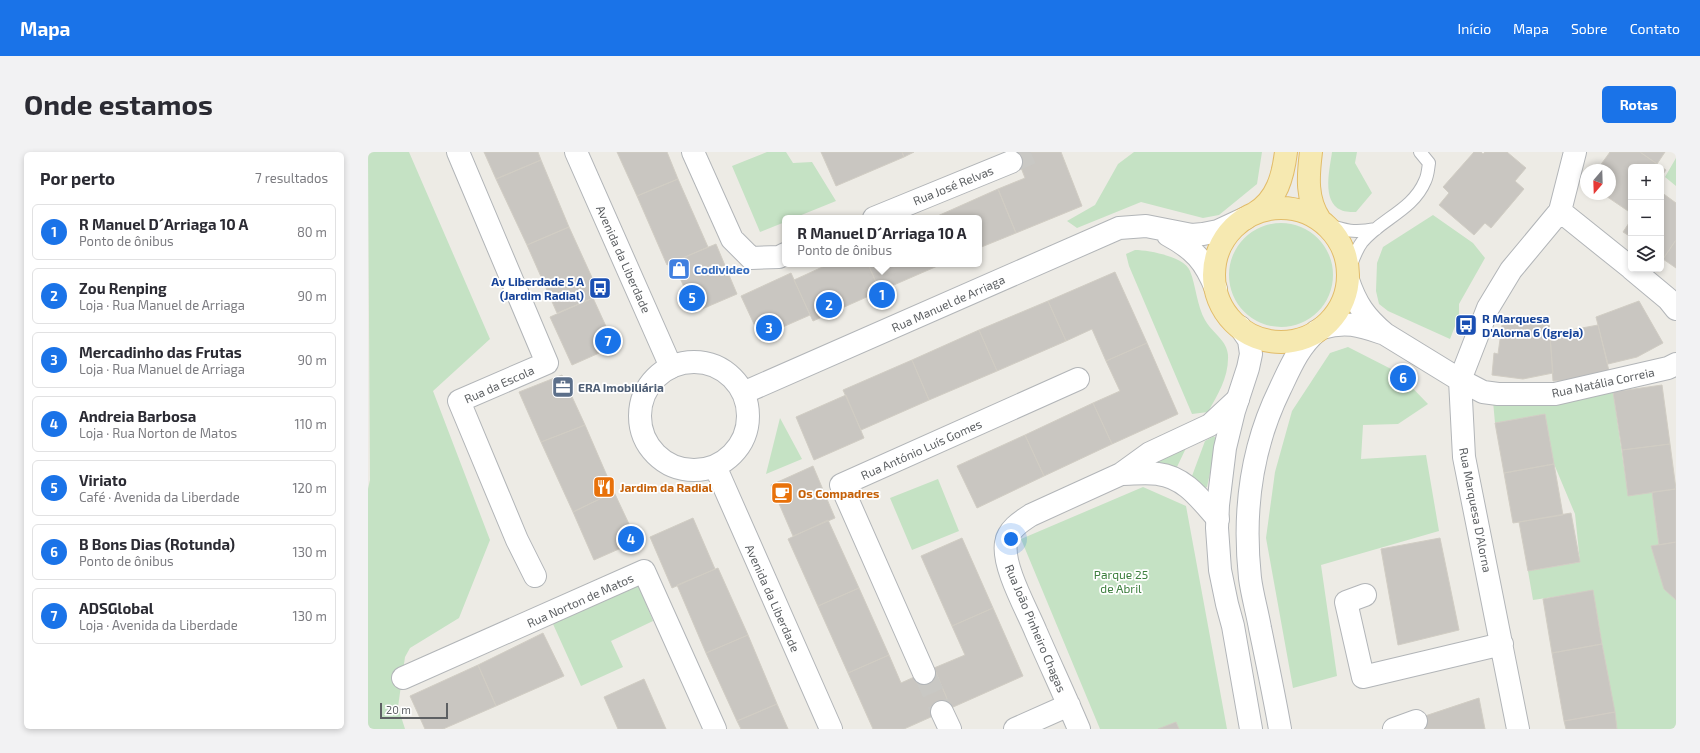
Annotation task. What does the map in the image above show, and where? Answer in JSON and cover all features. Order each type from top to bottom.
[{"type":"main road","points":[[1249,217],[1275,208],[1287,208],[1305,212],[1322,222],[1330,229],[1342,246],[1348,277],[1345,295],[1341,306],[1333,317],[1320,329],[1298,340],[1272,341],[1258,337],[1240,327],[1224,309],[1216,289],[1216,263],[1220,247],[1229,234],[1249,217],[1269,203],[1277,190],[1283,174],[1286,152]]},
{"type":"main road","points":[[1311,152],[1308,178],[1309,195],[1311,204],[1322,222]]},
{"type":"street","name":"Rua da Escola","points":[[458,152],[547,363],[459,401],[517,540],[535,576]]},
{"type":"street","name":"Avenida da Liberdade","points":[[576,152],[671,367]]},
{"type":"street","points":[[693,152],[732,239],[751,258],[779,257],[782,256]]},
{"type":"street","name":"Rua Marquesa D'Alorna","points":[[1518,729],[1464,457],[1460,380],[1488,308],[1511,270],[1560,211],[1575,152]]},
{"type":"street","name":"Rua José Relvas","points":[[881,215],[1011,162]]},
{"type":"street","points":[[1560,211],[1628,265]]},
{"type":"street","name":"Rua Manuel de Arriaga","points":[[743,393],[1118,228],[1136,226],[1192,235],[1218,231],[1249,217]]},
{"type":"street","name":"Rua Manuel de Arriaga","points":[[1156,229],[1193,250],[1203,261],[1210,273],[1216,289]]},
{"type":"street","points":[[1637,272],[1668,299],[1676,309]]},
{"type":"street","points":[[1348,277],[1354,299],[1362,312],[1385,334]]},
{"type":"street","points":[[1280,729],[1250,579],[1247,531],[1248,505],[1255,458],[1268,418],[1295,358],[1304,345],[1320,329],[1334,324],[1348,323],[1385,334]]},
{"type":"street","points":[[1240,327],[1249,340],[1251,354],[1225,448],[1218,505],[1218,550],[1220,570],[1233,626],[1251,729]]},
{"type":"street","name":"Rua Natália Correia","points":[[1385,334],[1460,380],[1483,392],[1498,394],[1555,394],[1661,370],[1676,364]]},
{"type":"street","points":[[693,361],[712,364],[729,374],[743,393],[748,406],[748,425],[736,450],[715,466],[687,470],[673,466],[657,456],[647,443],[640,425],[639,413],[643,394],[653,380],[671,367],[693,361]]},
{"type":"street","name":"Rua António Luís Gomes","points":[[924,673],[841,485],[1078,379]]},
{"type":"street","name":"Rua João Pinheiro Chagas","points":[[1079,729],[1013,579],[1005,553],[1006,542],[1010,532],[1019,522],[1031,515],[1121,474],[1150,453],[1210,425],[1238,400]]},
{"type":"street","name":"Avenida da Liberdade","points":[[715,466],[831,729]]},
{"type":"street","name":"Rua João Pinheiro Chagas","points":[[1121,474],[1159,474],[1180,481],[1190,488],[1218,519]]},
{"type":"street","name":"Rua Norton de Matos","points":[[402,678],[644,571],[715,729]]},
{"type":"street","points":[[1365,595],[1346,602],[1363,677],[1502,644]]},
{"type":"street","points":[[1015,729],[1069,705]]},
{"type":"street","points":[[1394,729],[1416,721]]},
{"type":"lane","points":[[1348,277],[1361,243],[1376,229],[1404,209],[1416,196],[1426,180],[1429,163],[1420,152]]},
{"type":"lane","points":[[1322,222],[1344,231],[1360,232],[1376,229]]},
{"type":"green space","points":[[368,152],[409,152],[490,339],[433,391],[490,540],[459,618],[410,648],[405,657],[398,707],[405,729],[368,729],[368,489],[370,480]]},
{"type":"green space","points":[[767,152],[786,152],[793,163],[812,162],[836,201],[801,215],[782,215],[782,223],[760,232],[732,166]]},
{"type":"green space","points":[[1134,152],[1262,152],[1257,184],[1219,215],[1203,218],[1141,202],[1077,228],[1067,221],[1095,205],[1118,164]]},
{"type":"green space","points":[[1332,152],[1357,152],[1355,163],[1372,193],[1356,212],[1346,212],[1341,210],[1335,206],[1331,199],[1328,184]]},
{"type":"green space","points":[[1676,158],[1676,186],[1665,177]]},
{"type":"green space","points":[[1433,215],[1473,243],[1485,258],[1459,304],[1459,316],[1450,339],[1388,311],[1379,304],[1376,291],[1377,263],[1383,247]]},
{"type":"green space","points":[[1281,223],[1301,227],[1310,232],[1324,246],[1329,255],[1333,275],[1329,295],[1324,304],[1310,318],[1301,323],[1281,327],[1261,323],[1252,318],[1238,304],[1233,295],[1229,275],[1233,255],[1238,246],[1252,232],[1261,227]]},
{"type":"green space","points":[[1135,250],[1149,251],[1166,255],[1187,266],[1192,277],[1202,314],[1208,325],[1225,345],[1228,355],[1227,371],[1222,385],[1208,412],[1192,414],[1129,266],[1126,254]]},
{"type":"green space","points":[[1348,347],[1397,372],[1428,404],[1398,424],[1363,425],[1361,459],[1426,455],[1439,531],[1321,565],[1337,676],[1293,688],[1266,538],[1275,472],[1292,411],[1330,353]]},
{"type":"green space","points":[[1613,392],[1628,495],[1652,492],[1659,545],[1676,600],[1676,729],[1617,729],[1593,591],[1533,600],[1528,571],[1580,562],[1575,514],[1554,464],[1545,414],[1495,423],[1493,401]]},
{"type":"green space","points":[[780,418],[802,459],[766,474]]},
{"type":"green space","points":[[1214,436],[1217,440],[1207,487],[1205,488],[1192,476],[1205,441]]},
{"type":"green space","points":[[1187,446],[1176,469],[1157,463],[1156,460]]},
{"type":"green space","points":[[938,479],[959,531],[912,550],[890,498]]},
{"type":"green space","name":"Parque 25 de Abril","points":[[1143,487],[1186,506],[1227,729],[1100,729],[1021,539]]},
{"type":"green space","points":[[638,583],[653,621],[611,641],[623,667],[581,686],[553,624]]},
{"type":"building","points":[[484,152],[538,152],[541,160],[496,179]]},
{"type":"building","points":[[617,152],[667,152],[678,179],[637,196]]},
{"type":"building","points":[[821,152],[902,152],[904,157],[836,186]]},
{"type":"building","points":[[902,152],[914,152],[904,157]]},
{"type":"building","points":[[1015,152],[1061,152],[1082,206],[1016,233],[998,189],[1025,178]]},
{"type":"building","points":[[1474,152],[1481,152],[1483,154],[1485,152],[1507,152],[1526,168],[1515,181],[1524,189],[1491,228],[1485,223],[1474,235],[1439,205],[1449,193],[1443,187]]},
{"type":"building","points":[[1610,152],[1640,152],[1657,164],[1628,164],[1628,211],[1612,200],[1616,200],[1616,164],[1601,164]]},
{"type":"building","points":[[1640,152],[1665,152],[1657,164]]},
{"type":"building","points":[[541,160],[569,227],[527,245],[496,179]]},
{"type":"building","points":[[678,179],[708,247],[667,265],[637,196]]},
{"type":"building","points":[[998,189],[1016,233],[982,247],[982,215],[940,215]]},
{"type":"building","points":[[1664,194],[1676,203],[1676,240],[1664,258]]},
{"type":"building","points":[[1628,224],[1628,235],[1623,232]]},
{"type":"building","points":[[569,227],[600,295],[557,313],[527,245]]},
{"type":"building","points":[[1676,240],[1676,268],[1664,260]]},
{"type":"building","points":[[716,244],[737,294],[695,312],[673,262]]},
{"type":"building","points":[[822,267],[869,267],[880,291],[813,321],[794,280]]},
{"type":"building","points":[[869,267],[935,267],[880,291]]},
{"type":"building","points":[[1115,272],[1147,343],[1106,361],[1092,329],[1066,341],[1048,301]]},
{"type":"building","points":[[791,273],[810,315],[760,337],[741,296]]},
{"type":"building","points":[[593,298],[615,346],[572,365],[550,317]]},
{"type":"building","points":[[1048,301],[1066,341],[997,371],[979,330]]},
{"type":"building","points":[[1639,301],[1663,343],[1637,357],[1608,364],[1596,317]]},
{"type":"building","points":[[1549,323],[1553,373],[1523,379],[1492,375],[1494,353],[1498,354],[1502,325]]},
{"type":"building","points":[[1598,325],[1609,371],[1582,379],[1553,381],[1550,334]]},
{"type":"building","points":[[979,330],[997,371],[929,400],[912,360]]},
{"type":"building","points":[[1147,343],[1178,414],[1112,444],[1093,403],[1120,391],[1106,361]]},
{"type":"building","points":[[912,360],[929,400],[861,430],[843,390]]},
{"type":"building","points":[[562,375],[585,425],[541,442],[519,392]]},
{"type":"building","points":[[1662,385],[1670,444],[1622,450],[1613,392]]},
{"type":"building","points":[[846,395],[864,438],[814,460],[796,417]]},
{"type":"building","points":[[1093,403],[1112,444],[1044,476],[1025,435]]},
{"type":"building","points":[[1545,414],[1554,464],[1504,473],[1495,423]]},
{"type":"building","points":[[585,425],[614,492],[573,512],[541,442]]},
{"type":"building","points":[[1025,435],[1044,476],[977,508],[957,466]]},
{"type":"building","points":[[1670,444],[1676,489],[1628,496],[1622,450]]},
{"type":"building","points":[[1554,464],[1563,515],[1513,523],[1504,473]]},
{"type":"building","points":[[813,466],[835,518],[793,536],[771,485]]},
{"type":"building","points":[[1676,489],[1676,542],[1659,545],[1652,492]]},
{"type":"building","points":[[614,492],[637,541],[594,560],[573,512]]},
{"type":"building","points":[[1571,513],[1580,562],[1528,571],[1519,522]]},
{"type":"building","points":[[693,518],[715,569],[672,588],[650,537]]},
{"type":"building","points":[[828,520],[859,588],[818,606],[788,539]]},
{"type":"building","points":[[962,538],[993,608],[952,626],[921,556]]},
{"type":"building","points":[[1440,538],[1459,630],[1398,645],[1381,549]]},
{"type":"building","points":[[1676,542],[1676,600],[1664,589],[1651,546]]},
{"type":"building","points":[[718,568],[748,635],[706,653],[677,585]]},
{"type":"building","points":[[859,588],[889,655],[848,673],[818,606]]},
{"type":"building","points":[[1593,590],[1602,644],[1552,653],[1543,599]]},
{"type":"building","points":[[993,608],[1023,676],[951,708],[934,668],[965,655],[952,626]]},
{"type":"building","points":[[543,633],[564,676],[496,706],[478,665]]},
{"type":"building","points":[[748,635],[777,704],[737,721],[706,653]]},
{"type":"building","points":[[1602,644],[1615,712],[1564,721],[1552,653]]},
{"type":"building","points":[[889,655],[901,683],[934,668],[951,708],[904,729],[873,729],[848,673]]},
{"type":"building","points":[[478,665],[496,706],[443,729],[425,729],[410,696]]},
{"type":"building","points":[[644,679],[666,729],[618,729],[604,697]]},
{"type":"building","points":[[1479,698],[1485,729],[1425,729],[1422,717]]},
{"type":"building","points":[[777,704],[788,729],[741,729],[737,721]]},
{"type":"building","points":[[1615,712],[1617,729],[1566,729],[1564,721]]},
{"type":"building","points":[[1176,722],[1179,729],[1158,729]]},
{"type":"tunnel","points":[[1011,162],[1034,152]]},
{"type":"tunnel","points":[[924,673],[942,712]]},
{"type":"place","name":"Codivideo","points":[[679,269]]},
{"type":"place","name":"Av Liberdade 5 A (Jardim Radial)","points":[[600,288]]},
{"type":"place","name":"R Manuel D´Arriaga 10 A","points":[[882,295]]},
{"type":"place","name":"Viriato","points":[[692,298]]},
{"type":"place","name":"Zou Renping","points":[[829,305]]},
{"type":"place","name":"R Marquesa D'Alorna 6 (Igreja)","points":[[1466,325]]},
{"type":"place","name":"Mercadinho das Frutas","points":[[769,328]]},
{"type":"place","name":"ADSGlobal","points":[[608,341]]},
{"type":"place","name":"B Bons Dias (Rotunda)","points":[[1403,378]]},
{"type":"place","name":"ERA Imobiliária","points":[[563,387]]},
{"type":"place","name":"Jardim da Radial","points":[[604,487]]},
{"type":"place","name":"Os Compadres","points":[[782,493]]},
{"type":"place","name":"Andreia Barbosa","points":[[631,539]]}]
